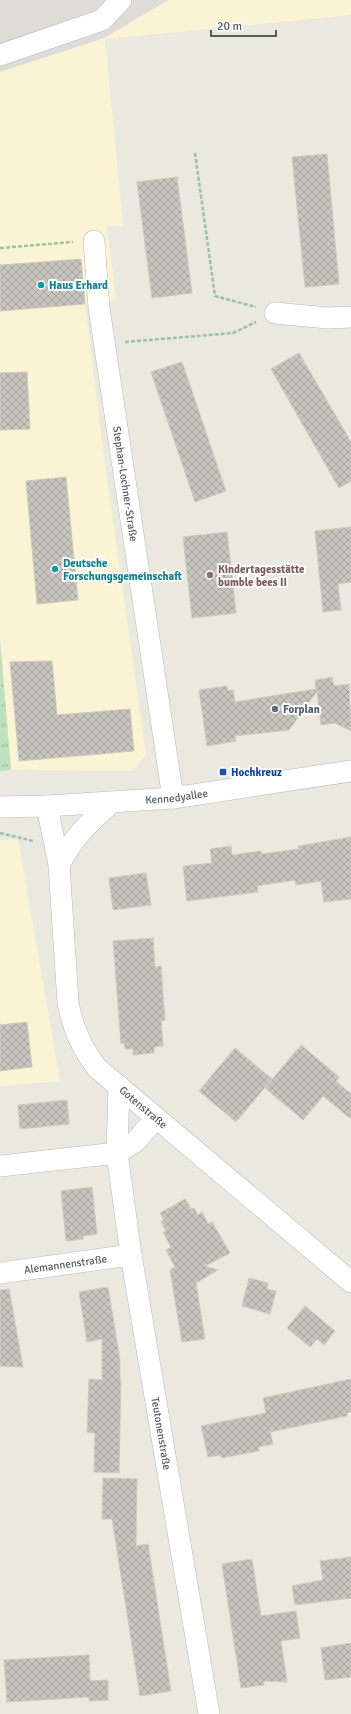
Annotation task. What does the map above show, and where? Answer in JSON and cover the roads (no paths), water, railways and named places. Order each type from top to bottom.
[{"type":"street","points":[[0,55],[102,20],[121,0]]},
{"type":"street","name":"Stephan-Lochner-Straße","points":[[94,241],[100,308],[173,798]]},
{"type":"street","points":[[276,313],[328,318],[351,317]]},
{"type":"street","name":"Kennedyallee","points":[[0,807],[111,803],[173,798],[351,771]]},
{"type":"street","points":[[59,865],[69,846],[80,831],[111,803]]},
{"type":"street","name":"Gotenstraße","points":[[47,806],[59,865],[68,1003],[80,1043],[87,1054],[97,1068],[351,1282]]},
{"type":"street","name":"Teutonenstraße","points":[[119,1086],[117,1153],[131,1255],[209,1714]]},
{"type":"street","points":[[0,1166],[117,1153],[135,1142],[156,1118]]},
{"type":"street","name":"Alemannenstraße","points":[[0,1273],[131,1255]]},
{"type":"place","name":"Haus Erhard","points":[[41,285]]},
{"type":"place","name":"Deutsche Forschungsgemeinschaft","points":[[55,569]]},
{"type":"place","name":"Kindertagesstätte bumble bees II","points":[[210,575]]},
{"type":"place","name":"Forplan","points":[[275,709]]},
{"type":"place","name":"Hochkreuz","points":[[223,772]]}]
